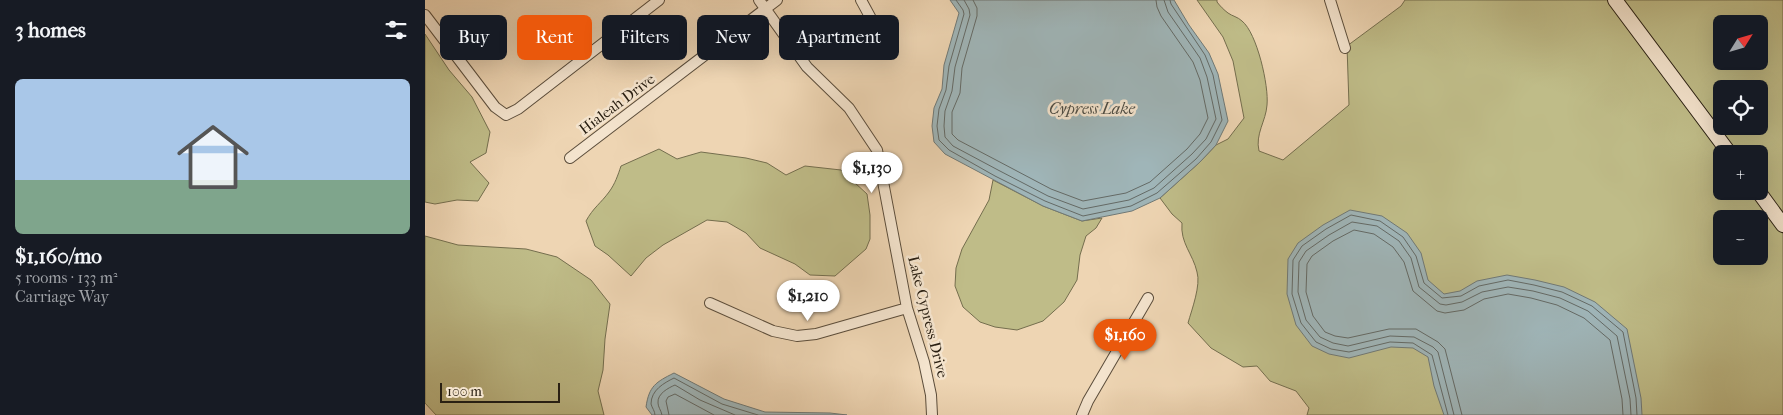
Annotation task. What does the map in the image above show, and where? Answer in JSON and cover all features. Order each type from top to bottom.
[{"type":"main road","points":[[1615,0],[1723,145]]},
{"type":"main road","points":[[1765,200],[1783,225]]},
{"type":"street","points":[[425,15],[495,107],[506,115],[518,110],[659,0]]},
{"type":"street","name":"Lake Cypress Drive","points":[[759,0],[807,67],[849,108],[877,150],[907,308],[924,362],[931,395],[932,415]]},
{"type":"street","name":"Hialeah Drive","points":[[570,158],[777,0]]},
{"type":"street","points":[[861,0],[869,15]]},
{"type":"street","points":[[1331,0],[1345,48]]},
{"type":"street","points":[[1082,415],[1088,401],[1148,298]]},
{"type":"street","points":[[710,304],[773,331],[797,336],[816,334],[907,308]]},
{"type":"shaded area","points":[[1197,0],[1217,0],[1227,12],[1242,21],[1253,37],[1261,60],[1267,96],[1266,111],[1258,139],[1259,151],[1283,160],[1349,105],[1347,46],[1401,6],[1405,0],[1609,0],[1714,145],[1713,200],[1758,200],[1765,210],[1713,210],[1713,265],[1768,265],[1768,214],[1783,234],[1783,415],[1307,415],[1309,408],[1296,391],[1270,381],[1257,366],[1243,367],[1211,348],[1188,323],[1197,290],[1197,272],[1183,237],[1182,223],[1172,214],[1160,198],[1216,145],[1228,139],[1244,118],[1233,61],[1223,37]]},
{"type":"shaded area","points":[[1623,0],[1783,0],[1783,217],[1768,196],[1768,145],[1729,145],[1722,135],[1768,135],[1768,80],[1713,80],[1713,123]]},
{"type":"shaded area","points":[[425,34],[440,56],[440,60],[442,60],[472,97],[490,132],[486,153],[470,162],[489,183],[478,201],[457,200],[435,204],[425,202]]},
{"type":"shaded area","points":[[659,149],[677,159],[701,152],[746,158],[767,163],[786,175],[805,166],[841,170],[867,194],[870,215],[870,239],[866,249],[835,276],[810,275],[795,264],[760,248],[746,233],[727,222],[707,220],[663,245],[646,258],[631,276],[595,246],[586,221],[611,189],[621,166]]},
{"type":"shaded area","points":[[993,180],[1043,206],[1082,221],[1102,218],[1096,228],[1086,236],[1080,255],[1077,280],[1064,302],[1043,321],[1017,330],[995,327],[980,322],[963,307],[955,286],[956,268],[962,249],[989,200]]},
{"type":"shaded area","points":[[425,236],[458,245],[526,249],[557,257],[591,280],[610,304],[603,370],[598,391],[604,415],[436,415],[425,403]]},
{"type":"water","name":"Cypress Lake","points":[[950,0],[1174,0],[1209,53],[1218,74],[1228,121],[1216,145],[1200,162],[1160,198],[1132,211],[1082,221],[1043,206],[945,154],[934,142],[932,126],[934,108],[942,89],[944,65],[959,13]]},
{"type":"water","points":[[1350,210],[1382,216],[1407,233],[1421,253],[1428,280],[1444,294],[1460,291],[1477,281],[1507,275],[1564,287],[1595,302],[1627,329],[1641,398],[1642,415],[1444,415],[1434,386],[1428,357],[1413,348],[1391,347],[1349,358],[1329,354],[1312,346],[1296,325],[1287,294],[1288,259],[1298,243],[1323,225]]},
{"type":"water","points":[[674,373],[724,399],[765,412],[847,415],[652,415],[646,407],[651,389],[662,379]]}]
